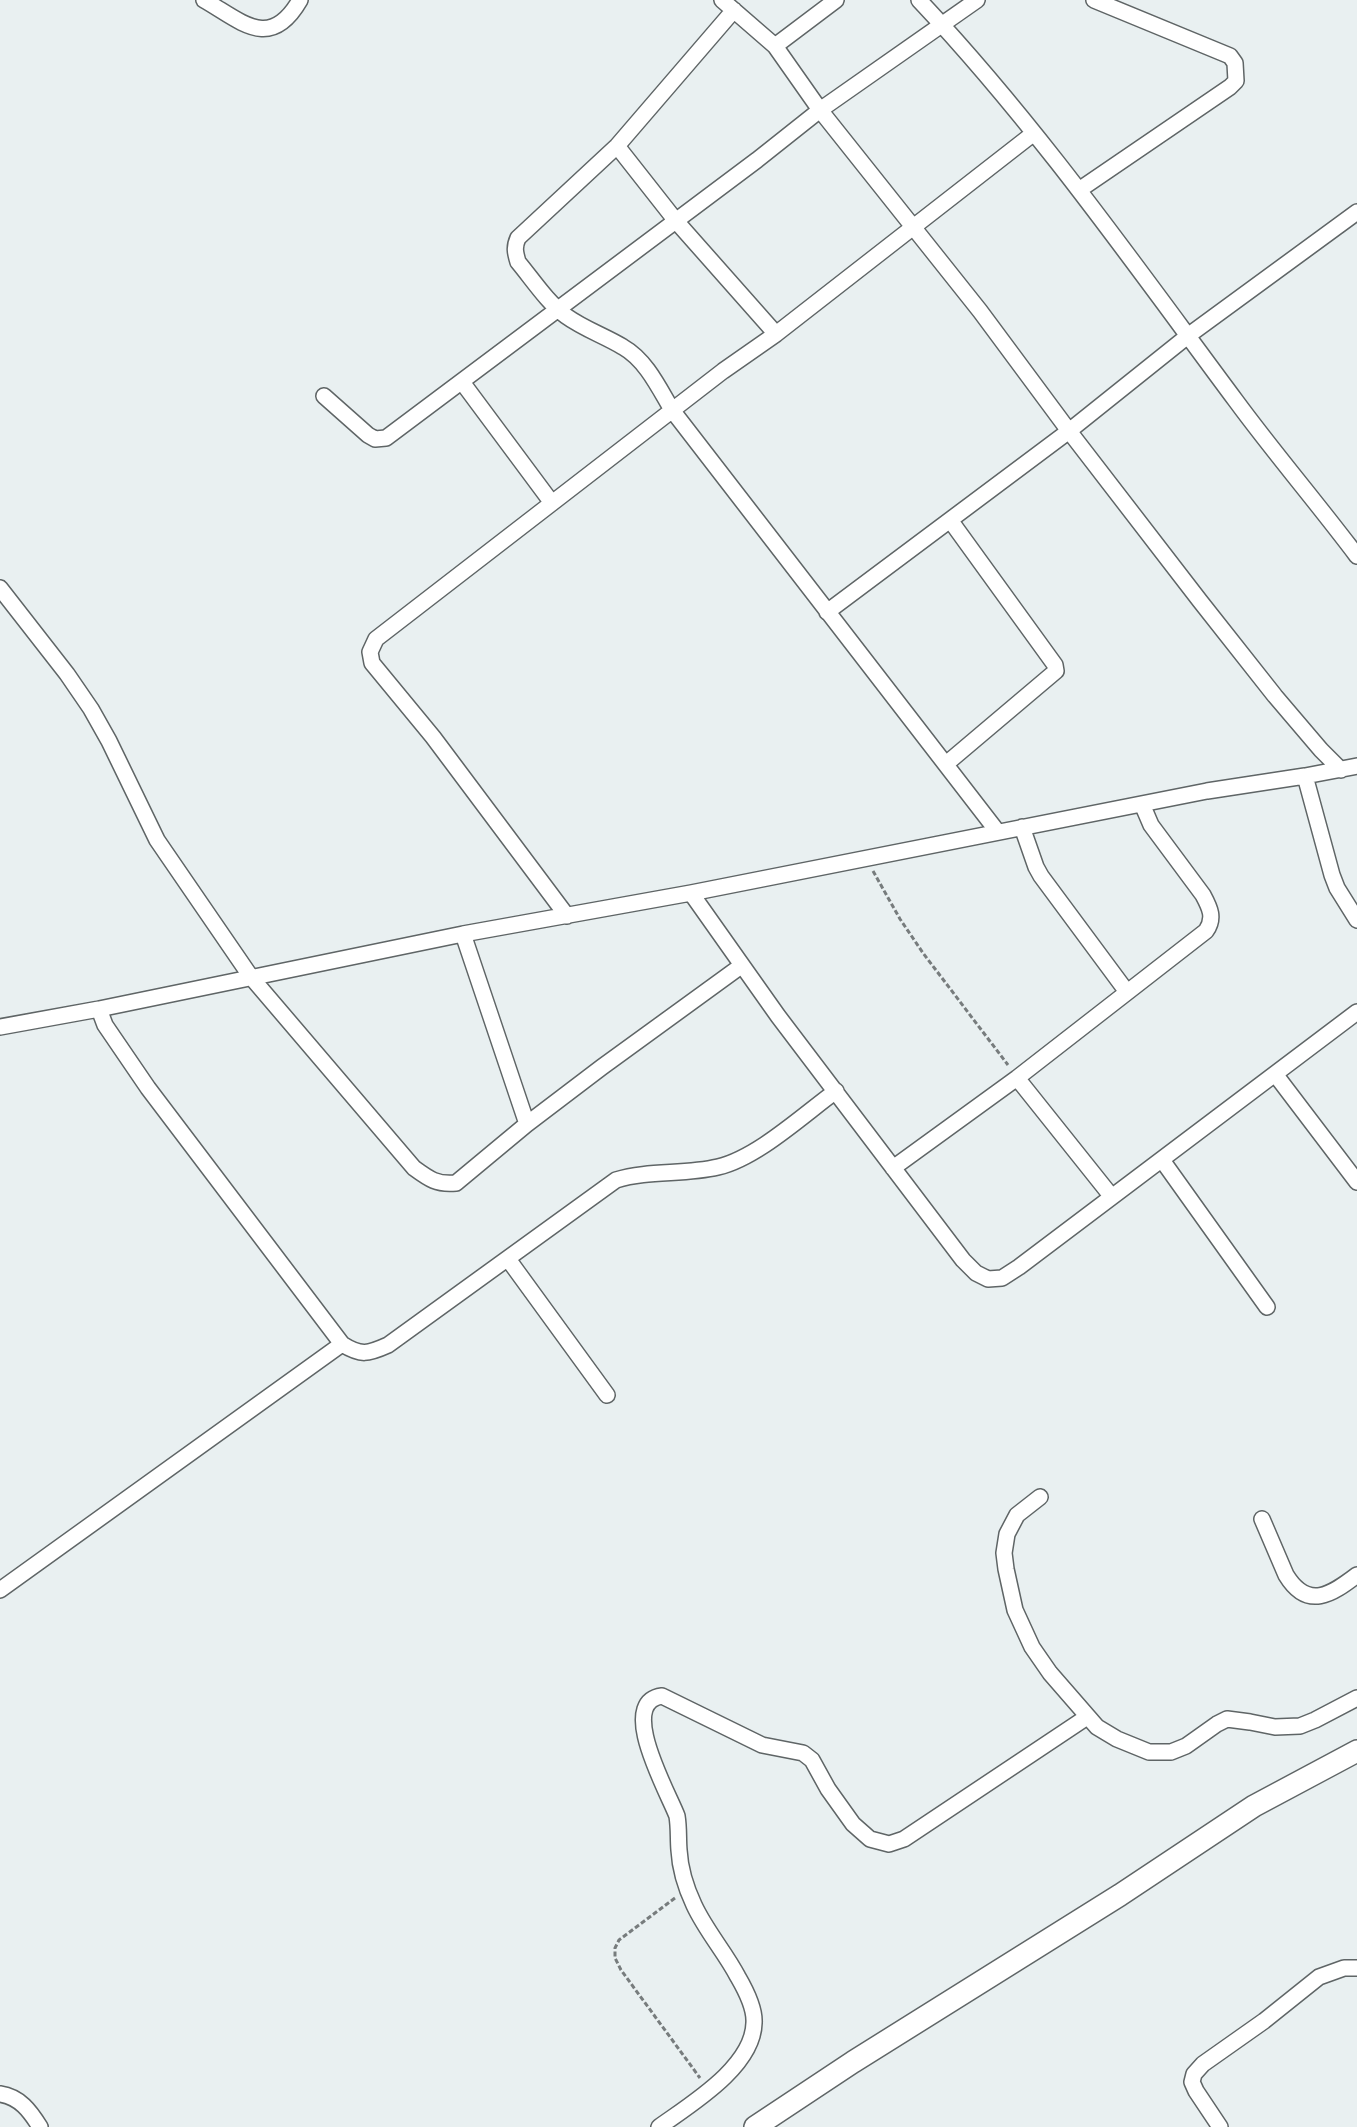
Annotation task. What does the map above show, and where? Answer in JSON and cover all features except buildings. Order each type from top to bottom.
[{"type":"street","points":[[204,0],[250,27],[265,29],[276,26],[292,14],[300,0]]},
{"type":"street","points":[[722,0],[775,46],[820,110],[915,227],[1069,431],[1275,696],[1321,750],[1341,770]]},
{"type":"street","points":[[775,46],[836,0]]},
{"type":"street","points":[[919,0],[991,79],[1079,190],[1189,336],[1270,448],[1357,556]]},
{"type":"street","points":[[324,396],[368,436],[380,440],[386,438],[676,221],[820,110],[977,0]]},
{"type":"street","points":[[1079,190],[1230,87],[1236,81],[1234,63],[1230,56],[1094,0]]},
{"type":"street","points":[[734,10],[617,146],[518,238],[515,246],[518,262],[558,310],[584,327],[625,348],[640,362],[672,410],[997,831]]},
{"type":"street","points":[[566,916],[433,737],[382,676],[370,658],[370,652],[376,639],[631,444],[672,410],[776,334],[1034,133]]},
{"type":"street","points":[[617,146],[676,221],[776,334]]},
{"type":"street","points":[[828,612],[1069,431],[1189,336],[1357,212]]},
{"type":"street","points":[[462,382],[552,503]]},
{"type":"street","points":[[946,764],[1056,671],[1055,664],[950,520]]},
{"type":"street","points":[[0,588],[91,708],[157,840],[251,977],[408,1160],[429,1180],[441,1184],[456,1183],[527,1124],[610,1061],[742,966]]},
{"type":"street","points":[[0,1027],[99,1009],[463,934],[691,893],[997,831],[1207,791],[1357,766]]},
{"type":"street","points":[[1305,776],[1332,875],[1337,888],[1357,920]]},
{"type":"street","points":[[893,1168],[1017,1078],[1206,931],[1211,924],[1212,917],[1209,906],[1203,895],[1151,825],[1142,804]]},
{"type":"street","points":[[1022,827],[1041,876],[1127,992]]},
{"type":"street","points":[[691,893],[742,966],[963,1260],[976,1273],[988,1279],[1002,1278],[1019,1267],[1357,1012]]},
{"type":"street","points":[[463,934],[527,1124]]},
{"type":"street","points":[[99,1009],[105,1024],[148,1088],[342,1344],[355,1352],[362,1353],[373,1352],[388,1345],[616,1180],[632,1175],[696,1171],[733,1163],[756,1150],[836,1091]]},
{"type":"street","points":[[1275,1074],[1357,1182]]},
{"type":"street","points":[[1017,1078],[1112,1197]]},
{"type":"street","points":[[1162,1160],[1267,1307]]},
{"type":"street","points":[[508,1259],[607,1395]]},
{"type":"street","points":[[0,1590],[342,1344]]},
{"type":"street","points":[[1040,1497],[1017,1515],[1007,1534],[1004,1553],[1015,1610],[1032,1647],[1050,1673],[1097,1727],[1117,1739],[1149,1752],[1171,1752],[1186,1746],[1217,1724],[1227,1720],[1275,1727],[1300,1726],[1316,1720],[1357,1698]]},
{"type":"street","points":[[1262,1519],[1286,1575],[1291,1583],[1300,1591],[1310,1595],[1323,1596],[1334,1592],[1357,1575]]},
{"type":"street","points":[[659,2127],[709,2091],[729,2072],[744,2053],[752,2038],[755,2022],[738,1976],[701,1919],[687,1889],[680,1861],[680,1828],[677,1816],[648,1746],[644,1708],[648,1701],[654,1697],[662,1696],[762,1745],[803,1752],[812,1760],[828,1789],[852,1824],[870,1839],[889,1844],[904,1839],[1087,1717]]},
{"type":"street","points":[[755,2127],[853,2062],[1120,1895],[1254,1806],[1357,1751]]},
{"type":"street","points":[[1220,2127],[1196,2091],[1192,2082],[1194,2074],[1204,2064],[1264,2021],[1319,1977],[1344,1968],[1357,1968]]},
{"type":"street","points":[[0,2094],[8,2095],[24,2105],[40,2127]]},
{"type":"path","points":[[866,858],[900,919],[922,953],[1017,1078]]},
{"type":"path","points":[[687,1889],[619,1940],[615,1948],[615,1958],[628,1981],[709,2091]]}]
